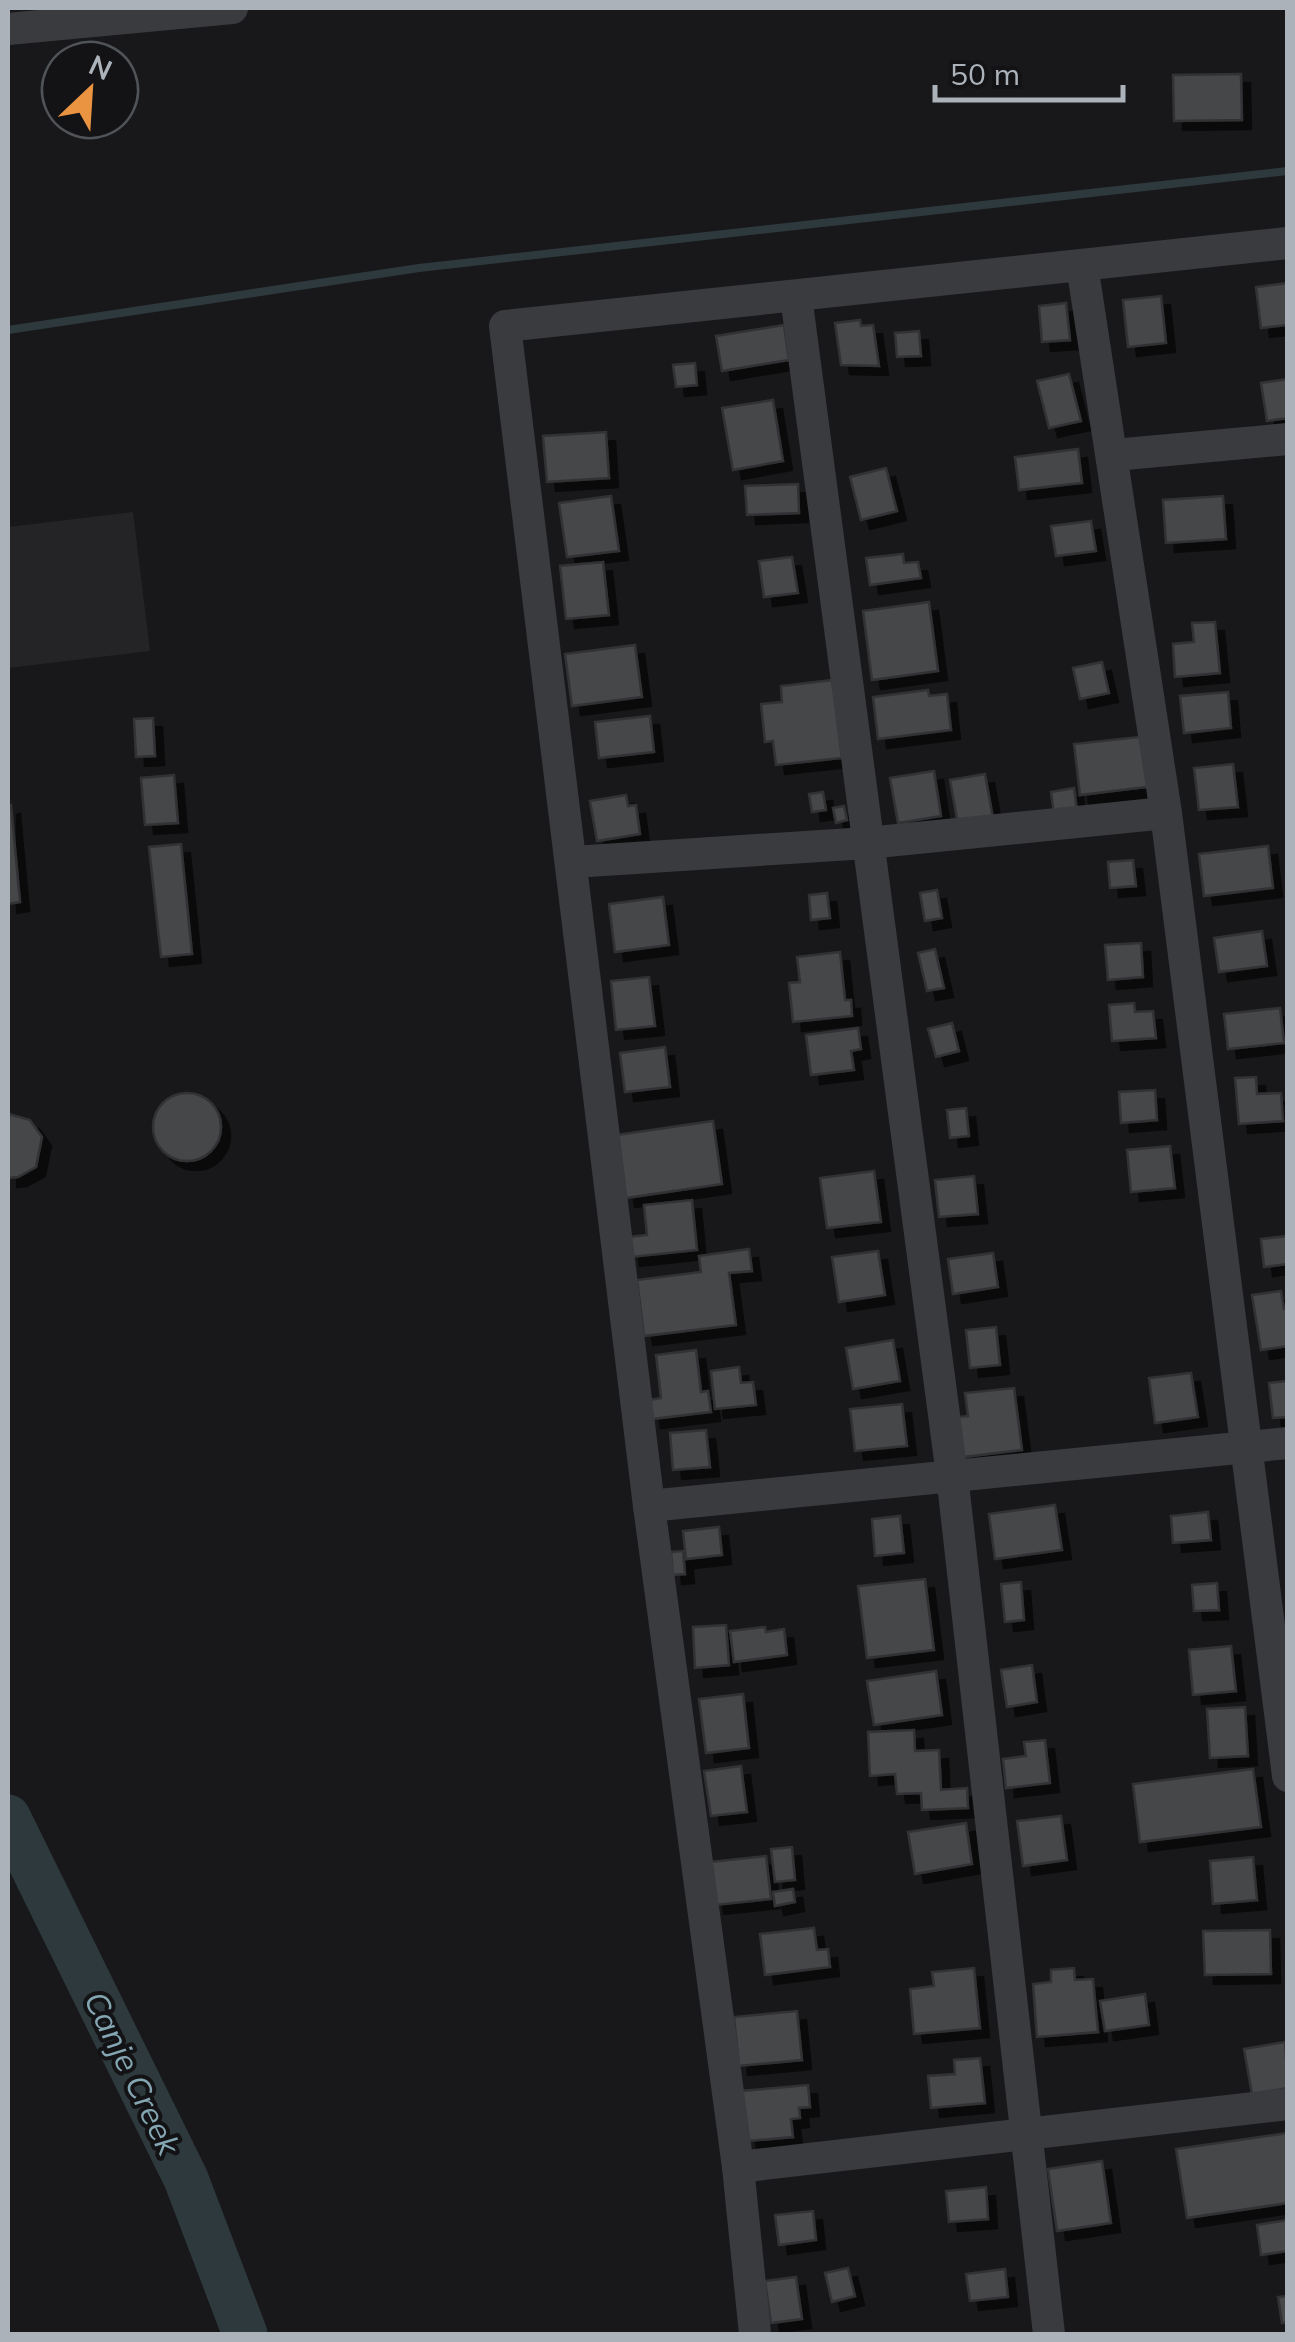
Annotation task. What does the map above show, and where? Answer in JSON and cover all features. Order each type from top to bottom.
[{"type":"street","points":[[8,29],[232,8]]},
{"type":"street","points":[[755,2334],[738,2167],[648,1506],[506,326],[1288,244]]},
{"type":"street","points":[[1082,265],[1166,813],[1288,1776]]},
{"type":"street","points":[[796,296],[952,1475],[1049,2334]]},
{"type":"street","points":[[1114,456],[1288,439]]},
{"type":"street","points":[[573,862],[868,843],[1166,813]]},
{"type":"street","points":[[648,1506],[1288,1443]]},
{"type":"street","points":[[738,2167],[1288,2104]]},
{"type":"shaded area","points":[[133,512],[150,651],[8,668],[8,527]]},
{"type":"building","points":[[1241,74],[1242,120],[1174,121],[1173,75]]},
{"type":"building","points":[[1288,283],[1288,325],[1261,328],[1256,287]]},
{"type":"building","points":[[1161,296],[1166,343],[1128,347],[1123,300]]},
{"type":"building","points":[[1066,303],[1070,340],[1042,342],[1039,306]]},
{"type":"building","points":[[860,320],[861,326],[873,325],[879,366],[841,365],[835,323]]},
{"type":"building","points":[[784,325],[789,360],[722,371],[716,336]]},
{"type":"building","points":[[919,331],[921,356],[897,357],[895,333]]},
{"type":"building","points":[[695,363],[697,385],[676,387],[673,365]]},
{"type":"building","points":[[1069,374],[1081,421],[1049,428],[1037,381]]},
{"type":"building","points":[[1288,379],[1288,418],[1267,421],[1261,383]]},
{"type":"building","points":[[773,400],[783,461],[733,470],[722,408]]},
{"type":"building","points":[[606,432],[609,478],[547,482],[543,436]]},
{"type":"building","points":[[1078,449],[1082,483],[1019,490],[1015,457]]},
{"type":"building","points":[[886,468],[897,511],[861,520],[850,477]]},
{"type":"building","points":[[798,484],[799,513],[747,515],[745,486]]},
{"type":"building","points":[[611,496],[619,551],[567,557],[559,503]]},
{"type":"building","points":[[1223,496],[1226,539],[1166,543],[1163,500]]},
{"type":"building","points":[[1091,521],[1096,551],[1056,556],[1051,526]]},
{"type":"building","points":[[903,554],[904,563],[918,562],[921,578],[870,585],[866,558]]},
{"type":"building","points":[[792,557],[798,593],[764,597],[759,561]]},
{"type":"building","points":[[603,562],[609,615],[566,619],[560,566]]},
{"type":"building","points":[[929,602],[938,671],[872,680],[863,611]]},
{"type":"building","points":[[1215,622],[1220,673],[1175,677],[1173,644],[1194,642],[1192,623]]},
{"type":"building","points":[[635,645],[642,697],[572,706],[565,654]]},
{"type":"building","points":[[1102,662],[1109,693],[1080,699],[1073,668]]},
{"type":"building","points":[[833,680],[842,758],[776,765],[773,741],[765,742],[761,704],[782,702],[781,686]]},
{"type":"building","points":[[928,690],[929,696],[947,694],[951,730],[878,739],[873,697]]},
{"type":"building","points":[[1228,692],[1231,728],[1184,733],[1180,696]]},
{"type":"building","points":[[650,716],[654,752],[599,758],[595,722]]},
{"type":"building","points":[[153,718],[155,756],[136,757],[134,719]]},
{"type":"building","points":[[1148,736],[1155,786],[1080,795],[1074,744]]},
{"type":"building","points":[[1233,764],[1238,807],[1199,810],[1194,768]]},
{"type":"building","points":[[934,771],[941,816],[898,823],[890,778]]},
{"type":"building","points":[[985,774],[993,818],[958,825],[950,780]]},
{"type":"building","points":[[174,775],[178,823],[145,825],[141,778]]},
{"type":"building","points":[[1074,788],[1077,811],[1054,814],[1051,792]]},
{"type":"building","points":[[823,792],[826,810],[812,812],[809,794]]},
{"type":"building","points":[[626,795],[628,806],[636,805],[640,834],[597,841],[590,801]]},
{"type":"building","points":[[11,805],[20,902],[8,904],[8,806]]},
{"type":"building","points":[[844,806],[847,820],[836,823],[833,808]]},
{"type":"building","points":[[181,844],[192,954],[161,957],[149,847]]},
{"type":"building","points":[[1268,846],[1273,888],[1204,896],[1199,854]]},
{"type":"building","points":[[1133,860],[1136,886],[1110,888],[1108,862]]},
{"type":"building","points":[[937,890],[942,918],[925,921],[920,893]]},
{"type":"building","points":[[827,893],[830,918],[811,920],[809,895]]},
{"type":"building","points":[[663,897],[669,945],[615,952],[609,904]]},
{"type":"building","points":[[1262,931],[1267,966],[1219,972],[1214,938]]},
{"type":"building","points":[[1141,943],[1143,977],[1108,980],[1105,945]]},
{"type":"building","points":[[935,949],[944,988],[927,991],[918,953]]},
{"type":"building","points":[[840,952],[845,1000],[851,1000],[852,1016],[793,1022],[789,983],[800,982],[797,957]]},
{"type":"building","points":[[649,977],[655,1026],[616,1030],[611,981]]},
{"type":"building","points":[[1134,1003],[1135,1012],[1153,1011],[1156,1038],[1112,1041],[1109,1005]]},
{"type":"building","points":[[1280,1008],[1284,1043],[1228,1049],[1224,1014]]},
{"type":"building","points":[[952,1023],[959,1051],[936,1057],[928,1029]]},
{"type":"building","points":[[858,1028],[861,1049],[851,1051],[854,1070],[811,1075],[806,1035]]},
{"type":"building","points":[[665,1047],[670,1087],[625,1092],[620,1053]]},
{"type":"building","points":[[1256,1077],[1257,1094],[1281,1093],[1283,1121],[1239,1124],[1235,1078]]},
{"type":"building","points":[[1155,1090],[1157,1120],[1121,1123],[1119,1092]]},
{"type":"building","points":[[187,1093],[200,1095],[211,1103],[219,1114],[219,1140],[211,1151],[200,1159],[187,1161],[174,1159],[163,1151],[155,1140],[153,1127],[155,1114],[163,1103],[174,1095]]},
{"type":"building","points":[[966,1108],[969,1136],[950,1138],[947,1110]]},
{"type":"building","points":[[9,1114],[30,1120],[42,1137],[36,1167],[8,1178]]},
{"type":"building","points":[[713,1121],[722,1184],[626,1198],[617,1135]]},
{"type":"building","points":[[1170,1146],[1175,1188],[1131,1192],[1127,1150]]},
{"type":"building","points":[[874,1171],[881,1222],[827,1228],[820,1178]]},
{"type":"building","points":[[974,1176],[978,1214],[939,1217],[935,1180]]},
{"type":"building","points":[[692,1200],[697,1250],[631,1257],[628,1237],[647,1235],[644,1205]]},
{"type":"building","points":[[1288,1236],[1288,1264],[1264,1267],[1261,1239]]},
{"type":"building","points":[[749,1249],[752,1271],[729,1273],[736,1325],[644,1336],[637,1280],[701,1272],[699,1256]]},
{"type":"building","points":[[878,1251],[885,1295],[839,1302],[832,1257]]},
{"type":"building","points":[[993,1253],[998,1287],[953,1294],[948,1259]]},
{"type":"building","points":[[1281,1291],[1284,1309],[1288,1308],[1288,1346],[1261,1350],[1252,1295]]},
{"type":"building","points":[[996,1327],[1000,1365],[970,1368],[966,1330]]},
{"type":"building","points":[[893,1340],[900,1381],[853,1389],[846,1348]]},
{"type":"building","points":[[696,1350],[701,1392],[708,1391],[711,1412],[652,1419],[649,1400],[661,1398],[656,1355]]},
{"type":"building","points":[[739,1367],[741,1383],[753,1382],[756,1405],[715,1409],[711,1371]]},
{"type":"building","points":[[1191,1373],[1198,1417],[1155,1423],[1149,1378]]},
{"type":"building","points":[[1288,1381],[1288,1417],[1273,1418],[1269,1383]]},
{"type":"building","points":[[1014,1388],[1022,1450],[963,1457],[958,1417],[968,1416],[965,1393]]},
{"type":"building","points":[[902,1404],[907,1446],[855,1451],[850,1409]]},
{"type":"building","points":[[706,1430],[710,1467],[673,1470],[670,1433]]},
{"type":"building","points":[[1055,1505],[1062,1550],[995,1559],[989,1514]]},
{"type":"building","points":[[1208,1512],[1211,1540],[1173,1543],[1171,1516]]},
{"type":"building","points":[[900,1516],[904,1553],[875,1556],[872,1519]]},
{"type":"building","points":[[719,1527],[722,1555],[686,1559],[683,1531]]},
{"type":"building","points":[[683,1551],[685,1574],[673,1575],[671,1552]]},
{"type":"building","points":[[925,1579],[934,1650],[867,1658],[858,1586]]},
{"type":"building","points":[[1021,1582],[1024,1620],[1005,1622],[1001,1584]]},
{"type":"building","points":[[1217,1583],[1219,1610],[1194,1611],[1192,1585]]},
{"type":"building","points":[[726,1625],[729,1665],[695,1668],[693,1627]]},
{"type":"building","points":[[765,1627],[766,1632],[784,1629],[787,1655],[734,1662],[730,1631]]},
{"type":"building","points":[[1231,1646],[1236,1691],[1193,1695],[1189,1650]]},
{"type":"building","points":[[1032,1665],[1037,1702],[1007,1707],[1001,1670]]},
{"type":"building","points":[[936,1671],[942,1715],[874,1725],[867,1681]]},
{"type":"building","points":[[743,1694],[749,1748],[706,1753],[699,1699]]},
{"type":"building","points":[[1245,1707],[1248,1756],[1210,1758],[1207,1709]]},
{"type":"building","points":[[914,1730],[915,1751],[939,1750],[941,1790],[967,1788],[968,1808],[922,1810],[921,1793],[897,1794],[895,1774],[870,1776],[868,1732]]},
{"type":"building","points":[[1045,1740],[1050,1783],[1006,1788],[1003,1759],[1026,1756],[1024,1742]]},
{"type":"building","points":[[741,1766],[747,1812],[711,1816],[704,1771]]},
{"type":"building","points":[[1253,1769],[1261,1827],[1140,1842],[1133,1784]]},
{"type":"building","points":[[1061,1816],[1067,1860],[1023,1866],[1017,1821]]},
{"type":"building","points":[[966,1823],[972,1864],[915,1874],[908,1832]]},
{"type":"building","points":[[792,1847],[795,1880],[775,1882],[771,1849]]},
{"type":"building","points":[[766,1856],[771,1899],[715,1905],[710,1862]]},
{"type":"building","points":[[1253,1857],[1257,1900],[1213,1904],[1210,1861]]},
{"type":"building","points":[[793,1889],[795,1902],[775,1906],[773,1892]]},
{"type":"building","points":[[814,1928],[817,1950],[828,1949],[830,1967],[765,1975],[760,1934]]},
{"type":"building","points":[[1270,1930],[1271,1974],[1205,1975],[1203,1931]]},
{"type":"building","points":[[974,1968],[980,2028],[914,2034],[910,1989],[934,1986],[932,1972]]},
{"type":"building","points":[[1074,1968],[1075,1980],[1093,1979],[1098,2032],[1037,2037],[1033,1984],[1051,1982],[1051,1970]]},
{"type":"building","points":[[1145,1994],[1149,2025],[1105,2031],[1100,2001]]},
{"type":"building","points":[[797,2011],[802,2060],[739,2066],[734,2017]]},
{"type":"building","points":[[1285,2042],[1288,2088],[1252,2094],[1244,2049]]},
{"type":"building","points":[[980,2058],[985,2103],[931,2108],[928,2076],[955,2074],[954,2060]]},
{"type":"building","points":[[808,2085],[810,2107],[799,2108],[800,2118],[791,2119],[793,2137],[748,2141],[742,2091]]},
{"type":"building","points":[[1288,2133],[1288,2203],[1187,2218],[1176,2149]]},
{"type":"building","points":[[1102,2161],[1111,2223],[1057,2231],[1048,2169]]},
{"type":"building","points":[[986,2187],[988,2219],[949,2222],[946,2191]]},
{"type":"building","points":[[813,2211],[816,2240],[779,2245],[775,2215]]},
{"type":"building","points":[[1288,2220],[1288,2251],[1261,2255],[1257,2225]]},
{"type":"building","points":[[848,2268],[855,2296],[832,2302],[825,2273]]},
{"type":"building","points":[[1005,2269],[1008,2297],[970,2301],[966,2274]]},
{"type":"building","points":[[796,2277],[802,2319],[771,2323],[765,2281]]},
{"type":"building","points":[[1288,2296],[1288,2322],[1282,2323],[1278,2297]]},
{"type":"waterway","points":[[8,330],[419,268],[1288,171]]},
{"type":"waterway","name":"Canje Creek","points":[[8,1817],[186,2179],[245,2334]]}]
